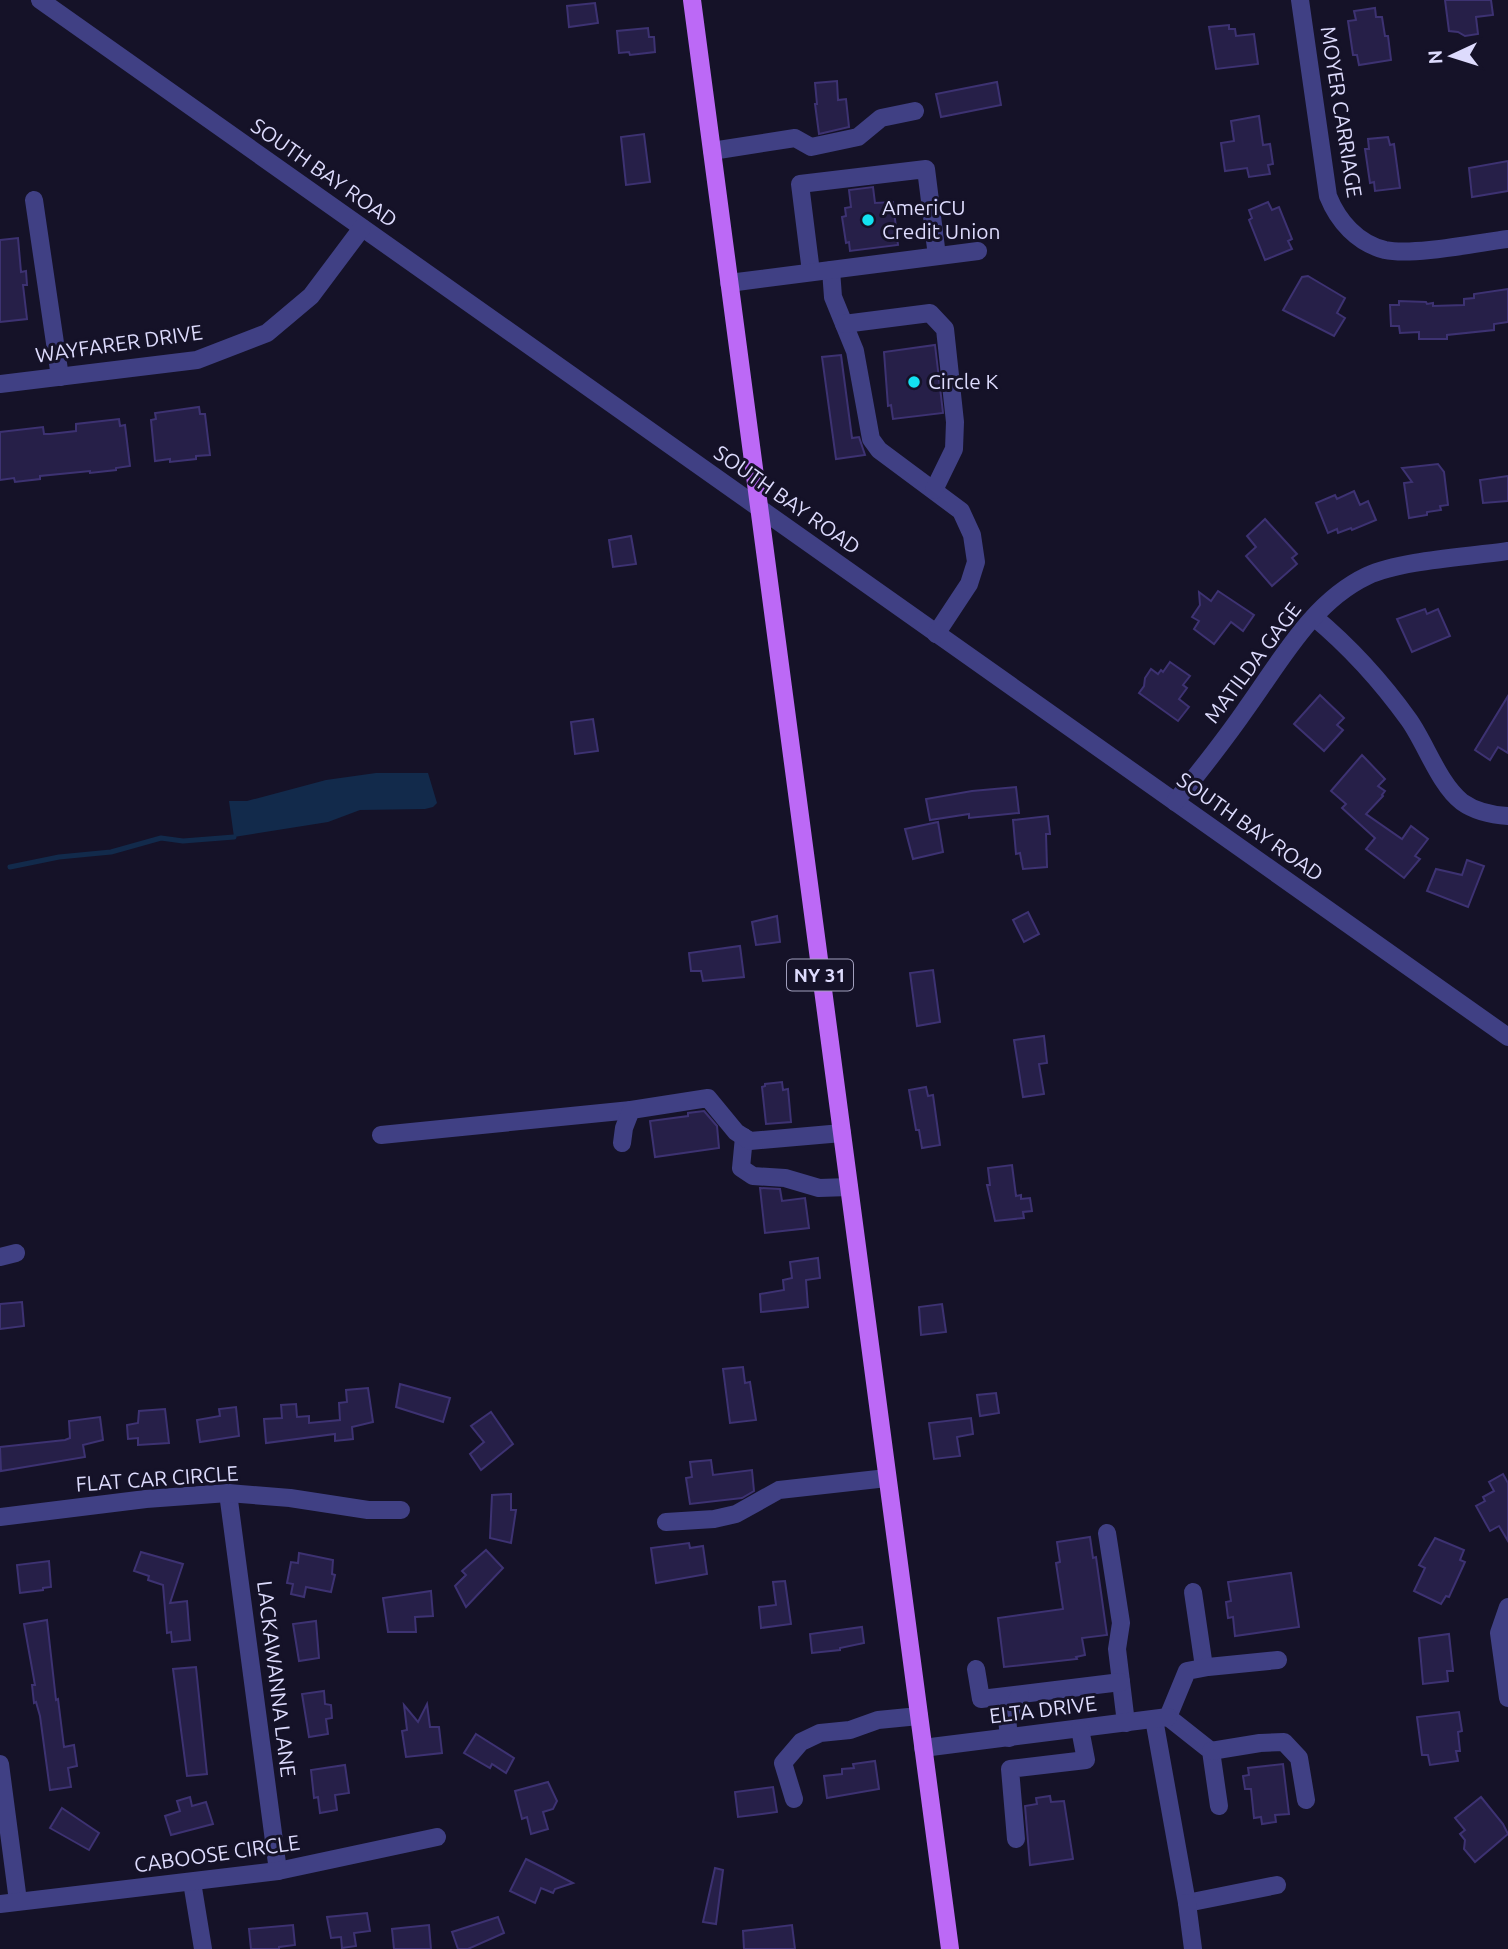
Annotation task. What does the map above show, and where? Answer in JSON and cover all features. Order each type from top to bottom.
[{"type":"main road","name":"NY 31","points":[[692,0],[950,1949]]},
{"type":"street","name":"SOUTH BAY ROAD","points":[[40,0],[1508,1037]]},
{"type":"street","name":"MOYER CARRIAGE","points":[[1300,0],[1328,196],[1343,224],[1357,236],[1385,250],[1420,250],[1508,239]]},
{"type":"street","points":[[712,151],[794,138],[811,148],[858,137],[881,118],[915,111]]},
{"type":"street","points":[[811,272],[800,184],[926,169],[937,256]]},
{"type":"street","points":[[34,200],[60,377]]},
{"type":"street","name":"WAYFARER DRIVE","points":[[0,384],[197,360],[267,333],[311,296],[362,228]]},
{"type":"street","points":[[729,283],[978,251]]},
{"type":"street","points":[[831,270],[834,297],[856,351],[871,439],[879,450],[961,511],[972,535],[976,562],[969,584],[936,634]]},
{"type":"street","points":[[845,324],[930,313],[946,329],[955,422],[954,449],[934,490]]},
{"type":"street","name":"MATILDA GAGE","points":[[1175,802],[1216,751],[1314,617],[1336,595],[1367,576],[1403,566],[1508,551]]},
{"type":"street","points":[[1314,617],[1342,640],[1370,670],[1410,722],[1450,789],[1460,800],[1475,810],[1508,816]]},
{"type":"street","points":[[381,1135],[631,1110],[708,1098],[736,1132],[750,1141],[842,1133]]},
{"type":"street","points":[[622,1143],[631,1110]]},
{"type":"street","points":[[744,1137],[741,1168],[753,1176],[785,1178],[819,1188],[849,1186]]},
{"type":"street","points":[[666,1522],[714,1519],[736,1514],[779,1490],[887,1478]]},
{"type":"street","name":"FLAT CAR CIRCLE","points":[[0,1517],[146,1499],[228,1493],[290,1498],[368,1510],[401,1510]]},
{"type":"street","name":"LACKAWANNA LANE","points":[[228,1493],[278,1871]]},
{"type":"street","points":[[1107,1533],[1121,1623],[1117,1649],[1126,1723]]},
{"type":"street","points":[[1193,1592],[1204,1667]]},
{"type":"street","points":[[1508,1607],[1499,1633],[1508,1698]]},
{"type":"street","points":[[1193,1949],[1169,1792],[1161,1718],[1187,1671],[1278,1660]]},
{"type":"street","points":[[976,1669],[981,1699],[1121,1682]]},
{"type":"street","points":[[1009,1738],[1007,1718],[1020,1695]]},
{"type":"street","points":[[794,1799],[783,1763],[801,1742],[820,1734],[850,1730],[878,1720],[919,1716]]},
{"type":"street","points":[[1161,1718],[1211,1751],[1284,1742],[1299,1758],[1306,1800]]},
{"type":"street","name":"ELTA DRIVE","points":[[923,1748],[1161,1718]]},
{"type":"street","points":[[1016,1839],[1010,1769],[1086,1760],[1080,1729]]},
{"type":"street","points":[[1211,1751],[1219,1807]]},
{"type":"street","points":[[0,1764],[9,1903]]},
{"type":"street","name":"CABOOSE CIRCLE","points":[[9,1903],[278,1871],[437,1837]]},
{"type":"street","points":[[192,1882],[203,1949]]},
{"type":"street","points":[[1186,1903],[1277,1885]]},
{"type":"water","points":[[376,773],[428,773],[437,803],[425,809],[360,810],[328,822],[234,837],[229,801],[247,801],[326,780]]},
{"type":"building","points":[[1445,0],[1491,0],[1493,15],[1476,17],[1478,34],[1465,36],[1449,31]]},
{"type":"building","points":[[595,3],[598,23],[569,27],[567,6]]},
{"type":"building","points":[[1375,8],[1376,17],[1382,17],[1385,36],[1388,36],[1391,60],[1359,65],[1357,55],[1353,55],[1348,21],[1356,20],[1354,11]]},
{"type":"building","points":[[1229,25],[1229,29],[1235,29],[1236,36],[1254,34],[1258,64],[1216,69],[1209,27]]},
{"type":"building","points":[[648,28],[649,37],[654,37],[655,52],[630,55],[629,52],[619,53],[617,31]]},
{"type":"building","points":[[837,81],[838,100],[846,99],[849,127],[819,134],[815,83]]},
{"type":"building","points":[[997,82],[1001,105],[941,117],[936,94]]},
{"type":"building","points":[[1259,116],[1263,145],[1270,144],[1273,164],[1268,165],[1270,174],[1249,177],[1247,168],[1225,171],[1221,143],[1234,141],[1231,121]]},
{"type":"building","points":[[644,134],[650,182],[626,185],[621,137]]},
{"type":"building","points":[[1388,137],[1390,145],[1394,144],[1400,188],[1375,191],[1374,182],[1370,183],[1365,149],[1369,149],[1368,139]]},
{"type":"building","points":[[1508,161],[1508,191],[1472,197],[1469,168]]},
{"type":"building","points":[[873,187],[875,203],[893,202],[898,245],[850,251],[842,217],[846,216],[845,208],[851,207],[849,190]]},
{"type":"building","points":[[1268,202],[1272,210],[1279,207],[1292,239],[1288,241],[1292,249],[1265,260],[1249,220],[1252,218],[1249,210]]},
{"type":"building","points":[[18,238],[21,272],[26,271],[27,285],[23,285],[27,319],[0,322],[0,240]]},
{"type":"building","points":[[1308,276],[1345,298],[1337,313],[1345,318],[1334,336],[1283,310],[1302,277]]},
{"type":"building","points":[[1508,289],[1508,322],[1494,324],[1494,330],[1447,335],[1447,339],[1419,339],[1419,332],[1400,333],[1399,326],[1391,326],[1390,305],[1399,305],[1399,301],[1433,303],[1433,306],[1464,305],[1464,299],[1474,298],[1474,294]]},
{"type":"building","points":[[935,345],[943,413],[893,419],[891,405],[888,406],[884,352]]},
{"type":"building","points":[[841,355],[852,438],[859,437],[865,455],[836,459],[822,357]]},
{"type":"building","points":[[199,407],[200,414],[205,414],[210,455],[170,462],[170,459],[155,461],[151,420],[156,419],[155,413]]},
{"type":"building","points":[[119,419],[120,426],[125,425],[130,466],[90,473],[40,476],[40,479],[15,482],[14,478],[0,480],[0,432],[43,427],[44,434],[50,434],[76,431],[76,424]]},
{"type":"building","points":[[1438,464],[1444,472],[1448,505],[1440,506],[1441,510],[1427,512],[1427,515],[1409,518],[1404,483],[1412,482],[1402,468]]},
{"type":"building","points":[[1508,476],[1508,501],[1483,503],[1480,480]]},
{"type":"building","points":[[1354,491],[1360,505],[1368,501],[1376,520],[1352,530],[1351,528],[1338,533],[1337,529],[1328,533],[1316,503],[1335,495],[1337,499]]},
{"type":"building","points":[[1265,519],[1297,554],[1292,558],[1297,564],[1272,586],[1246,556],[1256,547],[1247,536]]},
{"type":"building","points":[[631,536],[636,564],[613,567],[609,540]]},
{"type":"building","points":[[1218,591],[1254,615],[1243,631],[1231,622],[1214,644],[1194,629],[1199,621],[1192,617],[1200,605],[1199,592],[1211,601]]},
{"type":"building","points":[[1425,609],[1427,614],[1438,609],[1450,636],[1412,652],[1397,619]]},
{"type":"building","points":[[1170,662],[1190,676],[1183,685],[1187,688],[1179,699],[1189,707],[1178,721],[1139,693],[1151,669],[1158,674],[1161,670],[1163,672]]},
{"type":"building","points":[[1320,695],[1344,718],[1337,725],[1343,730],[1324,751],[1294,724]]},
{"type":"building","points":[[1508,696],[1508,753],[1498,747],[1490,760],[1475,750]]},
{"type":"building","points":[[593,719],[598,751],[575,754],[571,722]]},
{"type":"building","points":[[1362,755],[1385,779],[1378,786],[1385,791],[1383,796],[1366,814],[1402,839],[1411,826],[1428,839],[1415,856],[1420,859],[1404,878],[1366,849],[1375,838],[1342,808],[1346,804],[1331,791]]},
{"type":"building","points":[[1016,787],[1019,813],[969,818],[969,814],[930,820],[926,799]]},
{"type":"building","points":[[1048,816],[1050,834],[1046,834],[1047,867],[1023,869],[1020,853],[1016,854],[1013,820]]},
{"type":"building","points":[[938,822],[943,852],[913,859],[905,829]]},
{"type":"building","points":[[1467,860],[1484,866],[1468,907],[1427,891],[1436,869],[1462,875]]},
{"type":"building","points":[[1028,912],[1039,934],[1024,942],[1013,920]]},
{"type":"building","points":[[777,916],[780,942],[756,945],[752,922]]},
{"type":"building","points":[[740,946],[744,977],[703,981],[701,971],[691,971],[689,953]]},
{"type":"building","points":[[933,970],[940,1022],[917,1026],[910,973]]},
{"type":"building","points":[[1044,1036],[1047,1063],[1039,1064],[1044,1094],[1023,1097],[1014,1040]]},
{"type":"building","points":[[782,1082],[783,1090],[788,1089],[791,1122],[766,1124],[762,1087],[765,1084]]},
{"type":"building","points":[[926,1087],[928,1096],[933,1095],[940,1145],[922,1148],[909,1090]]},
{"type":"building","points":[[704,1111],[717,1126],[719,1148],[655,1157],[650,1121]]},
{"type":"building","points":[[1012,1165],[1016,1196],[1021,1195],[1021,1199],[1030,1198],[1032,1211],[1023,1212],[1024,1218],[995,1221],[987,1185],[990,1185],[988,1168]]},
{"type":"building","points":[[760,1188],[780,1189],[782,1201],[805,1198],[809,1228],[765,1233]]},
{"type":"building","points":[[818,1258],[820,1278],[806,1280],[808,1307],[761,1312],[760,1294],[784,1290],[783,1280],[792,1278],[790,1262]]},
{"type":"building","points":[[22,1302],[24,1326],[0,1329],[0,1304]]},
{"type":"building","points":[[942,1304],[946,1332],[921,1335],[919,1307]]},
{"type":"building","points":[[743,1367],[745,1383],[750,1382],[756,1420],[730,1423],[723,1369]]},
{"type":"building","points":[[400,1384],[450,1398],[443,1422],[396,1407]]},
{"type":"building","points":[[368,1388],[373,1422],[352,1427],[353,1439],[335,1441],[335,1434],[266,1443],[264,1419],[282,1418],[281,1405],[296,1404],[297,1417],[309,1416],[309,1423],[340,1420],[339,1403],[347,1402],[346,1390]]},
{"type":"building","points":[[996,1393],[999,1413],[980,1416],[977,1395]]},
{"type":"building","points":[[236,1407],[239,1436],[200,1442],[197,1420],[220,1416],[219,1409]]},
{"type":"building","points":[[165,1409],[169,1443],[138,1445],[138,1438],[128,1439],[127,1425],[138,1423],[139,1411]]},
{"type":"building","points":[[491,1412],[513,1444],[481,1470],[470,1454],[484,1442],[471,1426]]},
{"type":"building","points":[[100,1417],[103,1440],[83,1445],[85,1457],[1,1471],[0,1447],[65,1440],[70,1438],[69,1421]]},
{"type":"building","points":[[971,1418],[973,1434],[957,1437],[960,1456],[934,1459],[929,1423]]},
{"type":"building","points":[[711,1460],[713,1475],[752,1470],[754,1491],[742,1498],[690,1504],[686,1478],[692,1477],[690,1462]]},
{"type":"building","points":[[1503,1474],[1508,1483],[1508,1541],[1499,1526],[1490,1531],[1476,1506],[1485,1501],[1483,1497],[1494,1491],[1489,1482]]},
{"type":"building","points":[[511,1494],[511,1510],[516,1510],[511,1543],[490,1538],[492,1495]]},
{"type":"building","points":[[1090,1537],[1093,1558],[1096,1557],[1107,1635],[1082,1638],[1085,1655],[1076,1657],[1077,1659],[1004,1667],[998,1618],[1063,1609],[1056,1563],[1060,1562],[1057,1542]]},
{"type":"building","points":[[1435,1538],[1464,1550],[1460,1560],[1465,1562],[1449,1597],[1446,1596],[1441,1604],[1414,1591],[1425,1568],[1419,1565]]},
{"type":"building","points":[[689,1543],[690,1548],[703,1546],[707,1574],[656,1583],[651,1548]]},
{"type":"building","points":[[486,1550],[503,1568],[466,1607],[455,1586],[466,1575],[462,1571]]},
{"type":"building","points":[[141,1552],[183,1564],[170,1603],[187,1601],[190,1640],[172,1642],[171,1632],[167,1633],[163,1585],[134,1571]]},
{"type":"building","points":[[299,1553],[333,1560],[332,1574],[335,1575],[331,1592],[306,1587],[304,1597],[291,1594],[293,1584],[287,1583],[291,1562],[298,1563]]},
{"type":"building","points":[[49,1561],[51,1587],[20,1593],[17,1565]]},
{"type":"building","points":[[1291,1573],[1299,1627],[1235,1636],[1233,1617],[1228,1618],[1226,1602],[1231,1601],[1228,1582]]},
{"type":"building","points":[[785,1581],[791,1624],[761,1628],[759,1607],[776,1605],[773,1582]]},
{"type":"building","points":[[431,1591],[433,1616],[415,1617],[416,1632],[388,1632],[383,1598]]},
{"type":"building","points":[[47,1620],[64,1747],[74,1745],[77,1766],[68,1768],[71,1787],[50,1790],[40,1716],[36,1702],[34,1703],[32,1685],[35,1685],[24,1624]]},
{"type":"building","points":[[316,1621],[319,1658],[299,1661],[293,1624]]},
{"type":"building","points":[[862,1627],[864,1643],[840,1650],[812,1653],[810,1634]]},
{"type":"building","points":[[1449,1634],[1453,1671],[1447,1671],[1448,1681],[1423,1684],[1419,1638]]},
{"type":"building","points":[[196,1667],[207,1774],[187,1776],[173,1669]]},
{"type":"building","points":[[324,1691],[325,1704],[331,1705],[332,1718],[326,1719],[328,1734],[309,1737],[302,1694]]},
{"type":"building","points":[[427,1704],[430,1727],[439,1727],[442,1753],[406,1757],[402,1731],[407,1730],[404,1705],[418,1722]]},
{"type":"building","points":[[1459,1712],[1462,1731],[1458,1732],[1458,1761],[1430,1765],[1428,1755],[1422,1755],[1417,1717]]},
{"type":"building","points":[[476,1734],[514,1758],[506,1773],[492,1764],[490,1768],[464,1753]]},
{"type":"building","points":[[875,1761],[879,1789],[827,1798],[824,1776],[842,1774],[842,1769],[854,1768],[853,1764]]},
{"type":"building","points":[[1283,1764],[1289,1814],[1275,1815],[1276,1822],[1262,1824],[1261,1817],[1254,1818],[1251,1789],[1245,1789],[1243,1776],[1249,1775],[1248,1768]]},
{"type":"building","points":[[345,1765],[349,1793],[335,1795],[337,1810],[320,1813],[318,1797],[314,1798],[311,1770]]},
{"type":"building","points":[[548,1782],[557,1801],[553,1809],[543,1812],[548,1829],[531,1834],[527,1817],[522,1819],[515,1791]]},
{"type":"building","points":[[773,1787],[777,1812],[738,1817],[735,1792]]},
{"type":"building","points":[[1050,1796],[1051,1802],[1064,1801],[1073,1859],[1030,1865],[1025,1806],[1037,1804],[1036,1798]]},
{"type":"building","points":[[190,1797],[192,1806],[206,1802],[213,1824],[171,1835],[165,1816],[180,1811],[177,1801]]},
{"type":"building","points":[[1481,1797],[1508,1834],[1475,1862],[1464,1849],[1465,1840],[1460,1834],[1465,1830],[1455,1818]]},
{"type":"building","points":[[62,1808],[99,1833],[89,1850],[50,1828]]},
{"type":"building","points":[[526,1859],[573,1883],[555,1889],[553,1893],[541,1888],[535,1903],[510,1891]]},
{"type":"building","points":[[715,1868],[723,1870],[716,1924],[703,1922]]},
{"type":"building","points":[[367,1913],[370,1931],[354,1933],[356,1946],[342,1948],[341,1937],[331,1938],[327,1917]]},
{"type":"building","points":[[498,1917],[504,1933],[468,1949],[458,1949],[452,1932]]},
{"type":"building","points":[[293,1925],[295,1945],[279,1949],[251,1949],[249,1929]]},
{"type":"building","points":[[429,1925],[431,1949],[394,1949],[392,1929]]},
{"type":"building","points":[[792,1925],[795,1949],[744,1949],[743,1931]]},
{"type":"waterway","points":[[10,867],[59,857],[111,852],[161,838],[183,841],[234,837]]},
{"type":"place","name":"AmeriCU Credit Union","points":[[868,220]]},
{"type":"place","name":"Circle K","points":[[914,382]]}]
